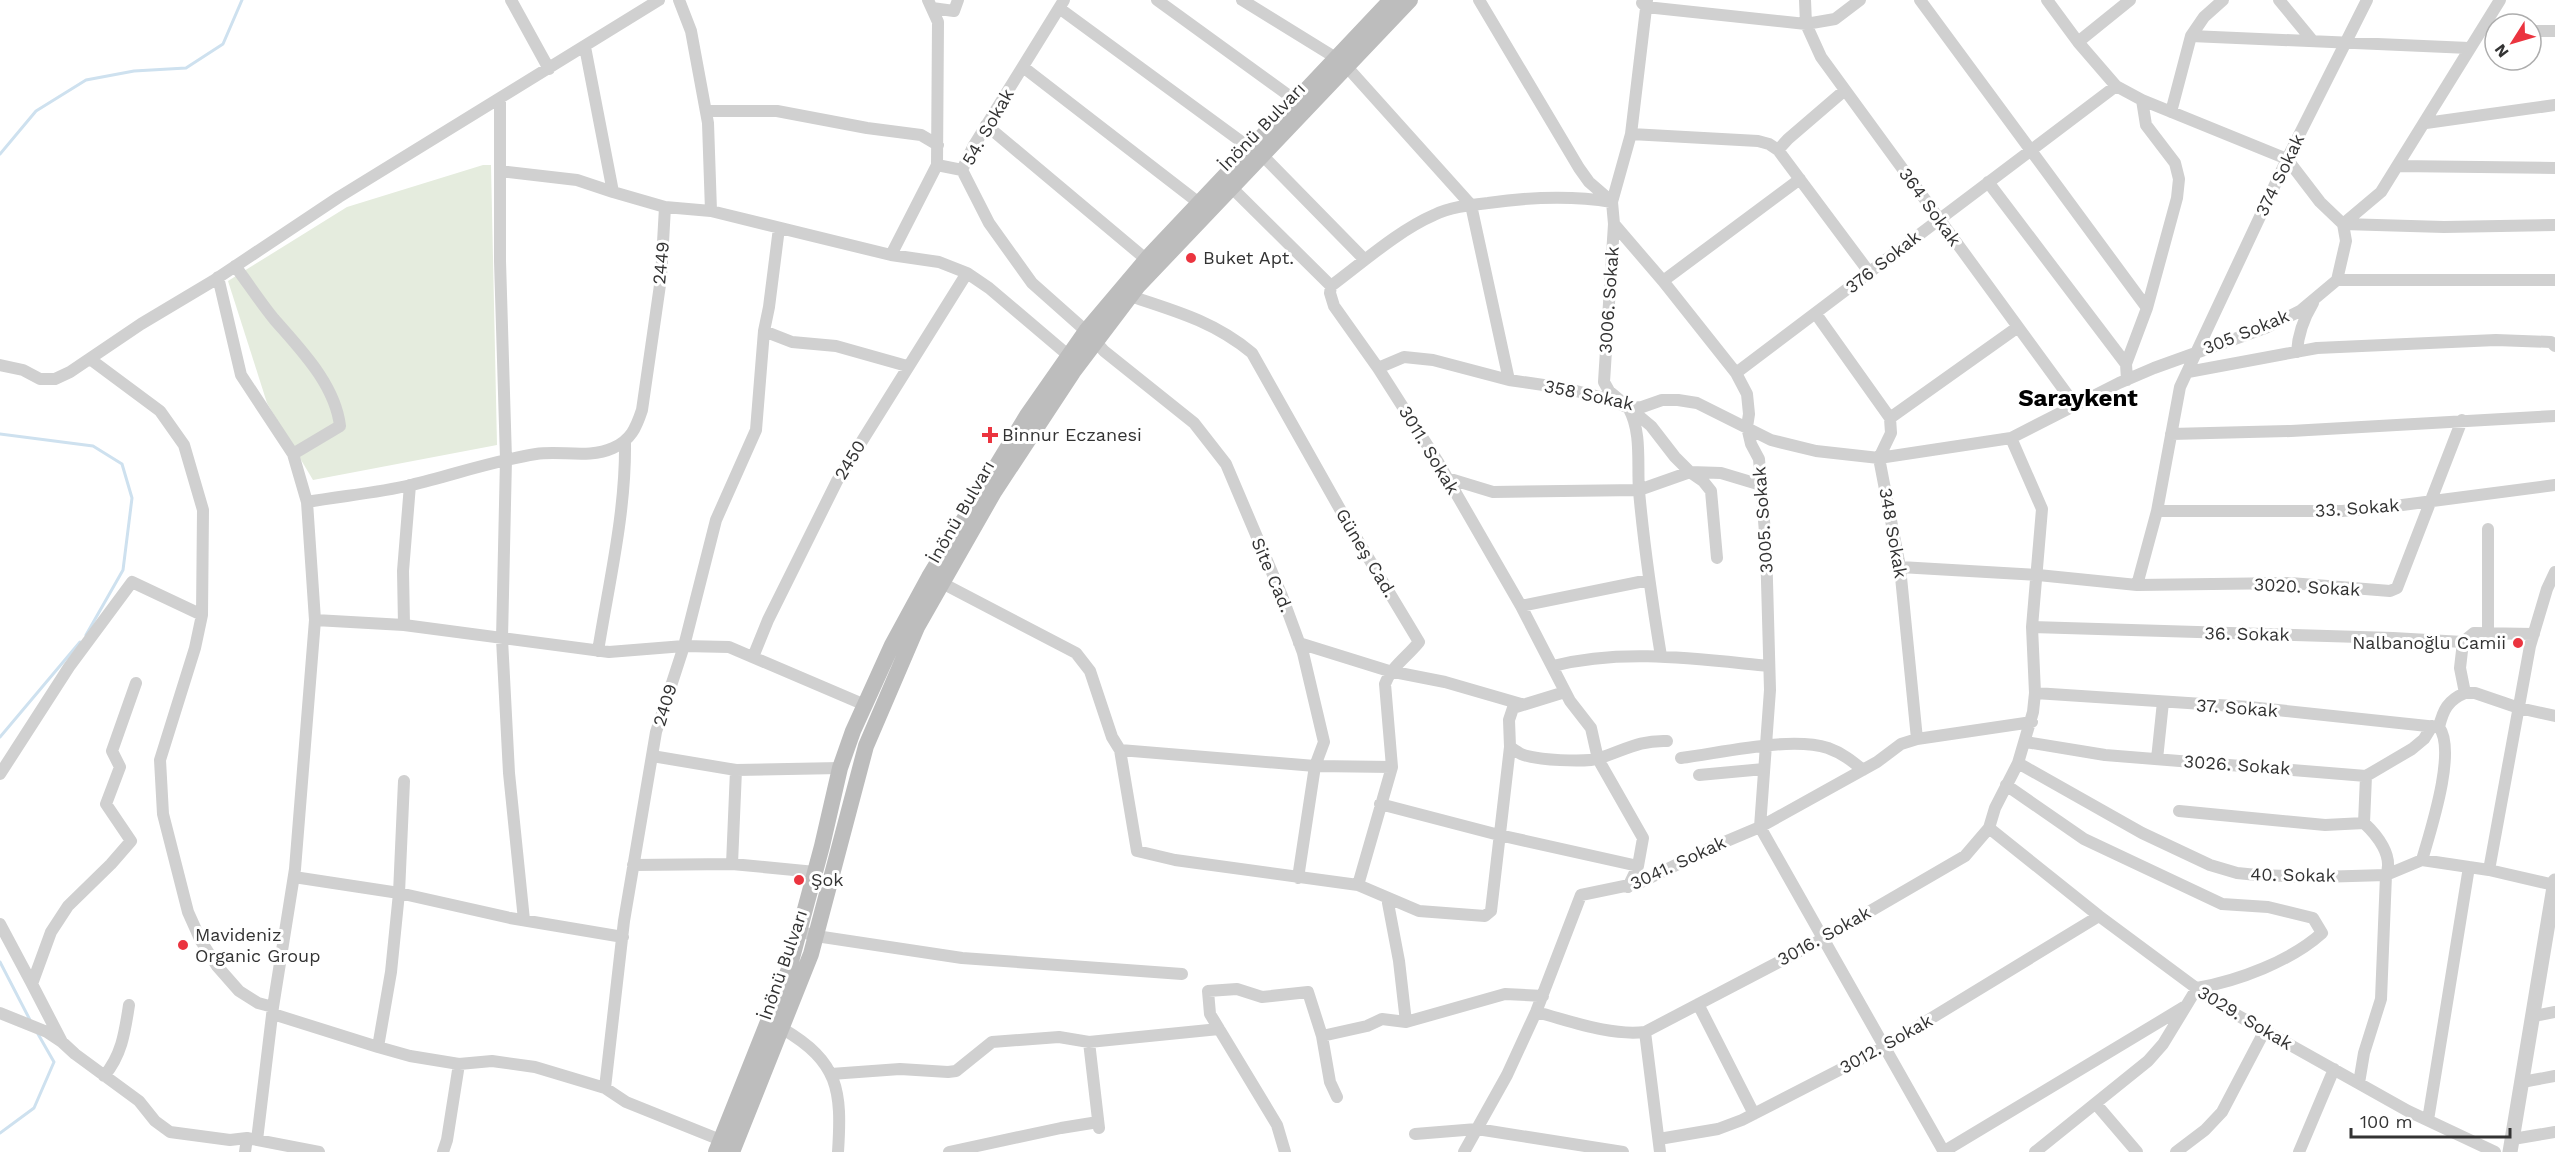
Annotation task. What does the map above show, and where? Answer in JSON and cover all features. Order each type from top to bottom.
[{"type":"main road","name":"İnönü Bulvarı","points":[[726,1148],[783,1029],[816,936],[866,746],[913,637],[994,492],[1091,337],[1231,187],[1256,152],[1342,62],[1410,0]]},
{"type":"main road","points":[[1091,337],[1147,260],[1199,203],[1256,152],[1295,100],[1342,62],[1387,1]]},
{"type":"main road","name":"İnönü Bulvarı","points":[[726,1148],[789,969],[840,768],[853,731],[892,645],[929,577],[1028,414],[1074,361]]},
{"type":"street","points":[[511,0],[549,69]]},
{"type":"street","points":[[679,0],[691,32],[706,111],[711,211]]},
{"type":"street","points":[[930,4],[954,11],[958,0]]},
{"type":"street","points":[[1157,0],[1295,100]]},
{"type":"street","points":[[1242,0],[1342,62],[1471,205],[1509,380]]},
{"type":"street","points":[[1479,0],[1579,168],[1589,182],[1612,202]]},
{"type":"street","name":"364 Sokak","points":[[1804,0],[1806,24],[1821,57],[2075,405]]},
{"type":"street","points":[[1644,2],[1806,24],[1835,19],[1860,0]]},
{"type":"street","points":[[1920,0],[2147,308]]},
{"type":"street","points":[[2047,0],[2078,42],[2116,86],[2142,100],[2287,159],[2320,202],[2343,224],[2346,242],[2337,280],[2555,280]]},
{"type":"street","points":[[2078,42],[2130,0]]},
{"type":"street","points":[[2171,112],[2191,36],[2204,17],[2223,0]]},
{"type":"street","points":[[2279,0],[2312,40]]},
{"type":"street","name":"374 Sokak","points":[[2137,585],[2157,511],[2180,387],[2287,159],[2367,0]]},
{"type":"street","points":[[2343,224],[2381,192],[2426,123],[2469,48],[2500,0]]},
{"type":"street","points":[[0,365],[23,370],[40,379],[55,379],[70,372],[339,197],[500,100],[655,1]]},
{"type":"street","name":"3006. Sokak","points":[[1644,2],[1631,134],[1612,202],[1614,224],[1604,382],[1609,391],[1652,426],[1675,457],[1711,491],[1717,558]]},
{"type":"street","points":[[891,255],[937,165],[938,22],[930,4]]},
{"type":"street","points":[[1062,4],[1256,152],[1364,259]]},
{"type":"street","name":"54. Sokak","points":[[1062,4],[987,125],[962,170],[989,223],[1032,283],[1091,337]]},
{"type":"street","points":[[2191,36],[2469,48]]},
{"type":"street","points":[[585,46],[613,192]]},
{"type":"street","points":[[1023,67],[1199,203]]},
{"type":"street","name":"376 Sokak","points":[[1736,373],[1988,182],[2032,152],[2116,86]]},
{"type":"street","points":[[1778,150],[1845,90]]},
{"type":"street","points":[[500,100],[500,261],[506,459],[502,639],[509,773],[524,920]]},
{"type":"street","points":[[2127,380],[2126,364],[2147,308],[2177,198],[2179,179],[2175,163],[2146,125],[2142,100]]},
{"type":"street","points":[[2426,123],[2555,105]]},
{"type":"street","points":[[706,111],[777,111],[867,128],[921,135],[938,145]]},
{"type":"street","points":[[987,125],[1147,260]]},
{"type":"street","points":[[1631,134],[1758,141],[1769,144],[1778,150],[1869,272]]},
{"type":"street","points":[[937,165],[962,170]]},
{"type":"street","points":[[2397,166],[2555,168]]},
{"type":"street","points":[[500,171],[577,180],[666,207],[711,211],[891,255],[939,262],[967,273],[989,288],[1074,361]]},
{"type":"street","points":[[1663,281],[1800,179]]},
{"type":"street","points":[[1988,182],[2126,364]]},
{"type":"street","points":[[1231,187],[1331,286],[1364,259],[1433,215],[1471,205],[1530,197],[1583,197],[1612,202]]},
{"type":"street","name":"2449","points":[[625,442],[636,430],[642,410],[660,278],[666,207]]},
{"type":"street","name":"3005. Sokak","points":[[1614,224],[1663,281],[1736,373],[1747,394],[1749,414],[1747,427],[1751,444],[1759,459],[1766,544],[1770,690],[1760,827]]},
{"type":"street","points":[[2343,224],[2444,227],[2555,225]]},
{"type":"street","name":"2409","points":[[605,1088],[622,937],[656,732],[684,646],[716,520],[756,430],[764,331],[779,228]]},
{"type":"street","points":[[235,266],[313,367],[330,393],[339,416],[340,426],[293,454]]},
{"type":"street","name":"2450","points":[[753,657],[768,620],[837,481],[967,273]]},
{"type":"street","points":[[218,277],[241,375],[293,454],[307,502],[315,620],[294,877],[252,1139],[245,1152]]},
{"type":"street","name":"305 Sokak","points":[[2011,438],[2127,380],[2265,328],[2300,311],[2337,280]]},
{"type":"street","name":"3011. Sokak","points":[[1331,286],[1334,306],[1378,368],[1447,478],[1521,606],[1569,701],[1591,728],[1598,759],[1643,838],[1638,866],[1628,887]]},
{"type":"street","points":[[2297,352],[2305,318],[2318,294]]},
{"type":"street","name":"Güneş Cad.","points":[[1130,296],[1198,318],[1235,339],[1252,353],[1354,534],[1419,642],[1405,660],[1389,672]]},
{"type":"street","points":[[1816,314],[1890,418],[1891,433],[1880,458]]},
{"type":"street","points":[[1890,418],[2018,327]]},
{"type":"street","points":[[764,331],[792,342],[836,346],[907,366]]},
{"type":"street","name":"Site Cad.","points":[[1091,337],[1194,423],[1226,464],[1282,597],[1299,643],[1324,742],[1315,766],[1298,878]]},
{"type":"street","points":[[2187,372],[2297,352],[2340,347],[2496,340],[2551,342],[2555,346]]},
{"type":"street","name":"358 Sokak","points":[[1378,368],[1404,357],[1433,360],[1509,380],[1564,388],[1608,399],[1629,408],[1642,407],[1662,400],[1697,403],[1771,440],[1816,451],[1880,458]]},
{"type":"street","points":[[90,359],[160,411],[184,445],[203,510],[202,615],[195,648],[160,760],[163,814],[188,912],[201,941],[217,966],[239,991],[273,1011],[410,1056],[459,1064],[492,1061],[535,1067],[605,1088],[626,1102],[726,1148]]},
{"type":"street","points":[[1629,408],[1635,420],[1639,490],[1649,580],[1662,656]]},
{"type":"street","points":[[2171,434],[2291,431],[2555,416]]},
{"type":"street","name":"3020. Sokak","points":[[1900,567],[2038,575],[2137,585],[2290,583],[2390,591],[2397,588],[2406,571],[2429,501],[2462,420]]},
{"type":"street","points":[[1880,458],[2011,438]]},
{"type":"street","name":"3016. Sokak","points":[[1645,1032],[1823,938],[1965,856],[1989,828],[2026,742],[2032,722],[2035,693],[2032,627],[2042,509],[2011,438]]},
{"type":"street","points":[[307,502],[410,485],[506,459],[543,453],[592,453],[610,450],[625,442],[621,510],[598,651]]},
{"type":"street","name":"348 Sokak","points":[[1880,458],[1900,567],[1917,739]]},
{"type":"street","points":[[1447,478],[1493,492],[1639,490],[1690,472],[1721,473],[1761,485]]},
{"type":"street","points":[[404,625],[404,571],[410,485]]},
{"type":"street","name":"33. Sokak","points":[[2157,511],[2342,511],[2555,485]]},
{"type":"street","points":[[2488,529],[2488,632]]},
{"type":"street","points":[[2489,870],[2534,634],[2547,589],[2555,572]]},
{"type":"street","points":[[1521,606],[1649,580]]},
{"type":"street","points":[[0,774],[69,667],[132,582],[202,615]]},
{"type":"street","points":[[942,583],[1076,653],[1090,671],[1112,737],[1120,750],[1137,851],[1175,860],[1358,885],[1419,911],[1485,916],[1491,911],[1510,747],[1509,720],[1513,708],[1565,692]]},
{"type":"street","points":[[315,620],[404,625],[598,651],[684,646],[729,647],[865,705]]},
{"type":"street","name":"36. Sokak","points":[[2032,627],[2463,642]]},
{"type":"street","points":[[2465,693],[2460,668],[2463,642],[2474,633],[2534,634]]},
{"type":"street","points":[[1299,643],[1389,672],[1445,682],[1521,704]]},
{"type":"street","points":[[1553,666],[1577,660],[1662,656],[1769,666]]},
{"type":"street","points":[[1358,885],[1392,767],[1385,684],[1389,672]]},
{"type":"street","points":[[32,984],[51,932],[68,906],[131,841],[106,804],[120,767],[112,751],[136,683]]},
{"type":"street","name":"37. Sokak","points":[[2035,693],[2249,707],[2436,727]]},
{"type":"street","points":[[2364,823],[2366,776],[2412,749],[2424,739],[2436,727],[2445,707],[2454,698],[2465,693],[2475,693],[2519,708],[2555,716]]},
{"type":"street","points":[[2157,759],[2163,702]]},
{"type":"street","name":"3041. Sokak","points":[[1464,1152],[1507,1075],[1536,1012],[1581,895],[1628,887],[1760,827],[1863,770],[1901,744],[1917,739],[2032,722]]},
{"type":"street","points":[[2436,727],[2445,734],[2444,775],[2422,860],[2554,883],[2552,915],[2512,1146],[2555,1132]]},
{"type":"street","points":[[1510,747],[1523,755],[1541,758],[1598,759],[1632,744],[1653,740],[1667,741]]},
{"type":"street","name":"3026. Sokak","points":[[2026,742],[2105,755],[2366,776]]},
{"type":"street","points":[[1681,758],[1795,744],[1827,748],[1844,755],[1863,770]]},
{"type":"street","points":[[1120,750],[1315,766],[1392,767]]},
{"type":"street","points":[[652,756],[736,770],[840,768]]},
{"type":"street","name":"40. Sokak","points":[[2018,763],[2142,833],[2210,864],[2236,873],[2307,876],[2386,875],[2422,860]]},
{"type":"street","points":[[1699,775],[1764,769]]},
{"type":"street","points":[[732,864],[736,770]]},
{"type":"street","points":[[378,1047],[399,893],[404,781]]},
{"type":"street","points":[[2006,785],[2084,839],[2142,868],[2223,904],[2268,907],[2313,918],[2322,933],[2305,948],[2295,953],[2223,984],[2197,988],[2163,1044],[2148,1061],[2035,1152]]},
{"type":"street","points":[[1380,804],[1500,835],[1638,866]]},
{"type":"street","points":[[2179,811],[2325,825],[2364,823],[2374,832],[2386,854],[2389,869],[2386,875],[2380,999],[2364,1053],[2359,1083]]},
{"type":"street","points":[[1760,827],[1944,1152],[2184,1007]]},
{"type":"street","name":"3029. Sokak","points":[[1989,828],[2099,916],[2219,1005],[2264,1032],[2428,1120],[2494,1152]]},
{"type":"street","points":[[633,865],[732,864],[815,872]]},
{"type":"street","points":[[2428,1120],[2469,867]]},
{"type":"street","points":[[294,877],[399,893],[524,920],[622,937]]},
{"type":"street","points":[[1390,899],[1388,903],[1399,961],[1406,1022]]},
{"type":"street","name":"3012. Sokak","points":[[1659,1146],[1718,1129],[1754,1114],[1884,1047],[2099,916]]},
{"type":"street","points":[[0,924],[62,1042]]},
{"type":"street","points":[[799,931],[816,936],[962,958],[1182,974]]},
{"type":"street","points":[[1285,1152],[1277,1125],[1210,1014],[1208,991],[1237,989],[1262,997],[1308,992],[1322,1036],[1330,1082],[1337,1097]]},
{"type":"street","points":[[1322,1036],[1367,1026],[1382,1019],[1406,1022],[1505,994],[1543,996]]},
{"type":"street","points":[[1698,1004],[1754,1114]]},
{"type":"street","points":[[104,1076],[112,1066],[123,1042],[129,1005]]},
{"type":"street","points":[[1536,1012],[1593,1027],[1631,1033],[1645,1032],[1659,1146]]},
{"type":"street","points":[[2534,1016],[2555,1012]]},
{"type":"street","points":[[0,1013],[47,1032],[62,1042],[139,1101],[155,1121],[170,1132],[189,1137],[252,1139],[320,1152]]},
{"type":"street","points":[[783,1029],[806,1042],[821,1056],[831,1074],[841,1109],[838,1152]]},
{"type":"street","points":[[831,1074],[900,1069],[943,1073],[956,1071],[992,1042],[1059,1037],[1089,1042],[1219,1029]]},
{"type":"street","points":[[2175,1152],[2205,1130],[2222,1112],[2264,1032]]},
{"type":"street","points":[[949,1152],[1061,1128],[1098,1125],[1089,1042]]},
{"type":"street","points":[[443,1152],[459,1064]]},
{"type":"street","points":[[2299,1152],[2334,1069]]},
{"type":"street","points":[[2522,1082],[2555,1076]]},
{"type":"street","points":[[2096,1104],[2137,1152]]},
{"type":"street","points":[[1415,1134],[1477,1129],[1623,1152]]},
{"type":"shaded area","points":[[483,165],[491,165],[497,445],[313,480],[267,403],[228,281],[347,207]]},
{"type":"waterway","points":[[0,154],[36,111],[86,80],[134,71],[186,68],[223,44],[242,0]]},
{"type":"waterway","points":[[0,434],[93,446],[122,464],[132,498],[123,570],[86,635]]},
{"type":"waterway","points":[[0,737],[80,642]]},
{"type":"waterway","points":[[0,962],[30,1020]]},
{"type":"waterway","points":[[0,1133],[34,1108],[54,1062],[38,1034]]},
{"type":"place","name":"Buket Apt.","points":[[1191,258]]},
{"type":"place","name":"Binnur Eczanesi","points":[[990,435]]},
{"type":"place","name":"Nalbanoğlu Camii","points":[[2518,643]]},
{"type":"place","name":"Şok","points":[[799,880]]},
{"type":"place","name":"Mavideniz Organic Group","points":[[183,945]]},
{"type":"district","name":"Saraykent","points":[[2078,398]]}]
